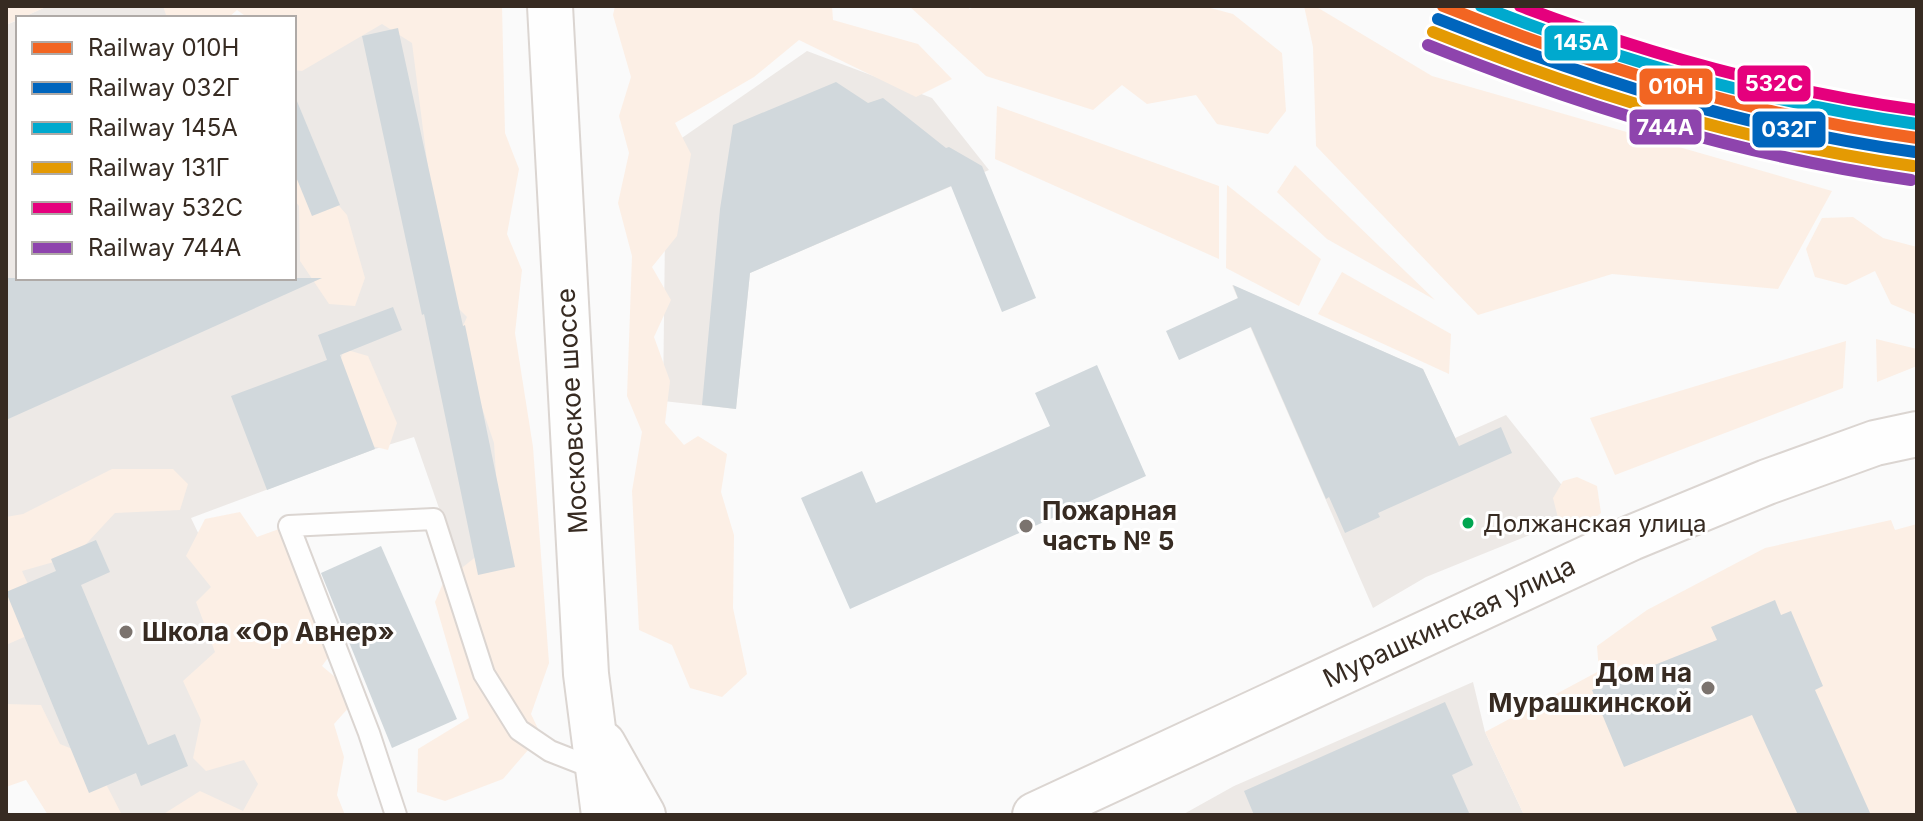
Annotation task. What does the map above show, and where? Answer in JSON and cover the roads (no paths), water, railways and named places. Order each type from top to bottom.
[{"type":"main road","name":"Московское шоссе","points":[[550,6],[585,658],[596,769],[604,815]]},
{"type":"main road","name":"Мурашкинская улица","points":[[1035,815],[1631,538],[1848,452],[1917,434]]},
{"type":"main road","points":[[592,724],[643,815]]},
{"type":"lane","points":[[396,815],[369,733],[289,526],[434,519],[484,674],[519,730],[550,751],[596,769]]},
{"type":"rail line","name":"010Н","points":[[1443,6],[1560,50],[1676,87],[1795,116],[1917,138]]},
{"type":"rail line","name":"145А","points":[[1481,6],[1587,45],[1695,78],[1805,105],[1917,124]]},
{"type":"rail line","name":"532С","points":[[1520,6],[1617,40],[1765,82],[1917,110]]},
{"type":"rail line","name":"032Г","points":[[1438,19],[1555,63],[1673,100],[1792,130],[1915,152]]},
{"type":"rail line","name":"131Г","points":[[1433,32],[1551,76],[1669,114],[1789,144],[1913,166]]},
{"type":"rail line","name":"744А","points":[[1428,45],[1546,89],[1665,127],[1786,158],[1911,180]]},
{"type":"place","name":"Должанская улица","points":[[1468,523]]},
{"type":"place","name":"Пожарная часть № 5","points":[[1026,526]]},
{"type":"place","name":"Школа «Ор Авнер»","points":[[126,632]]},
{"type":"place","name":"Дом на Мурашкинской","points":[[1708,688]]}]
